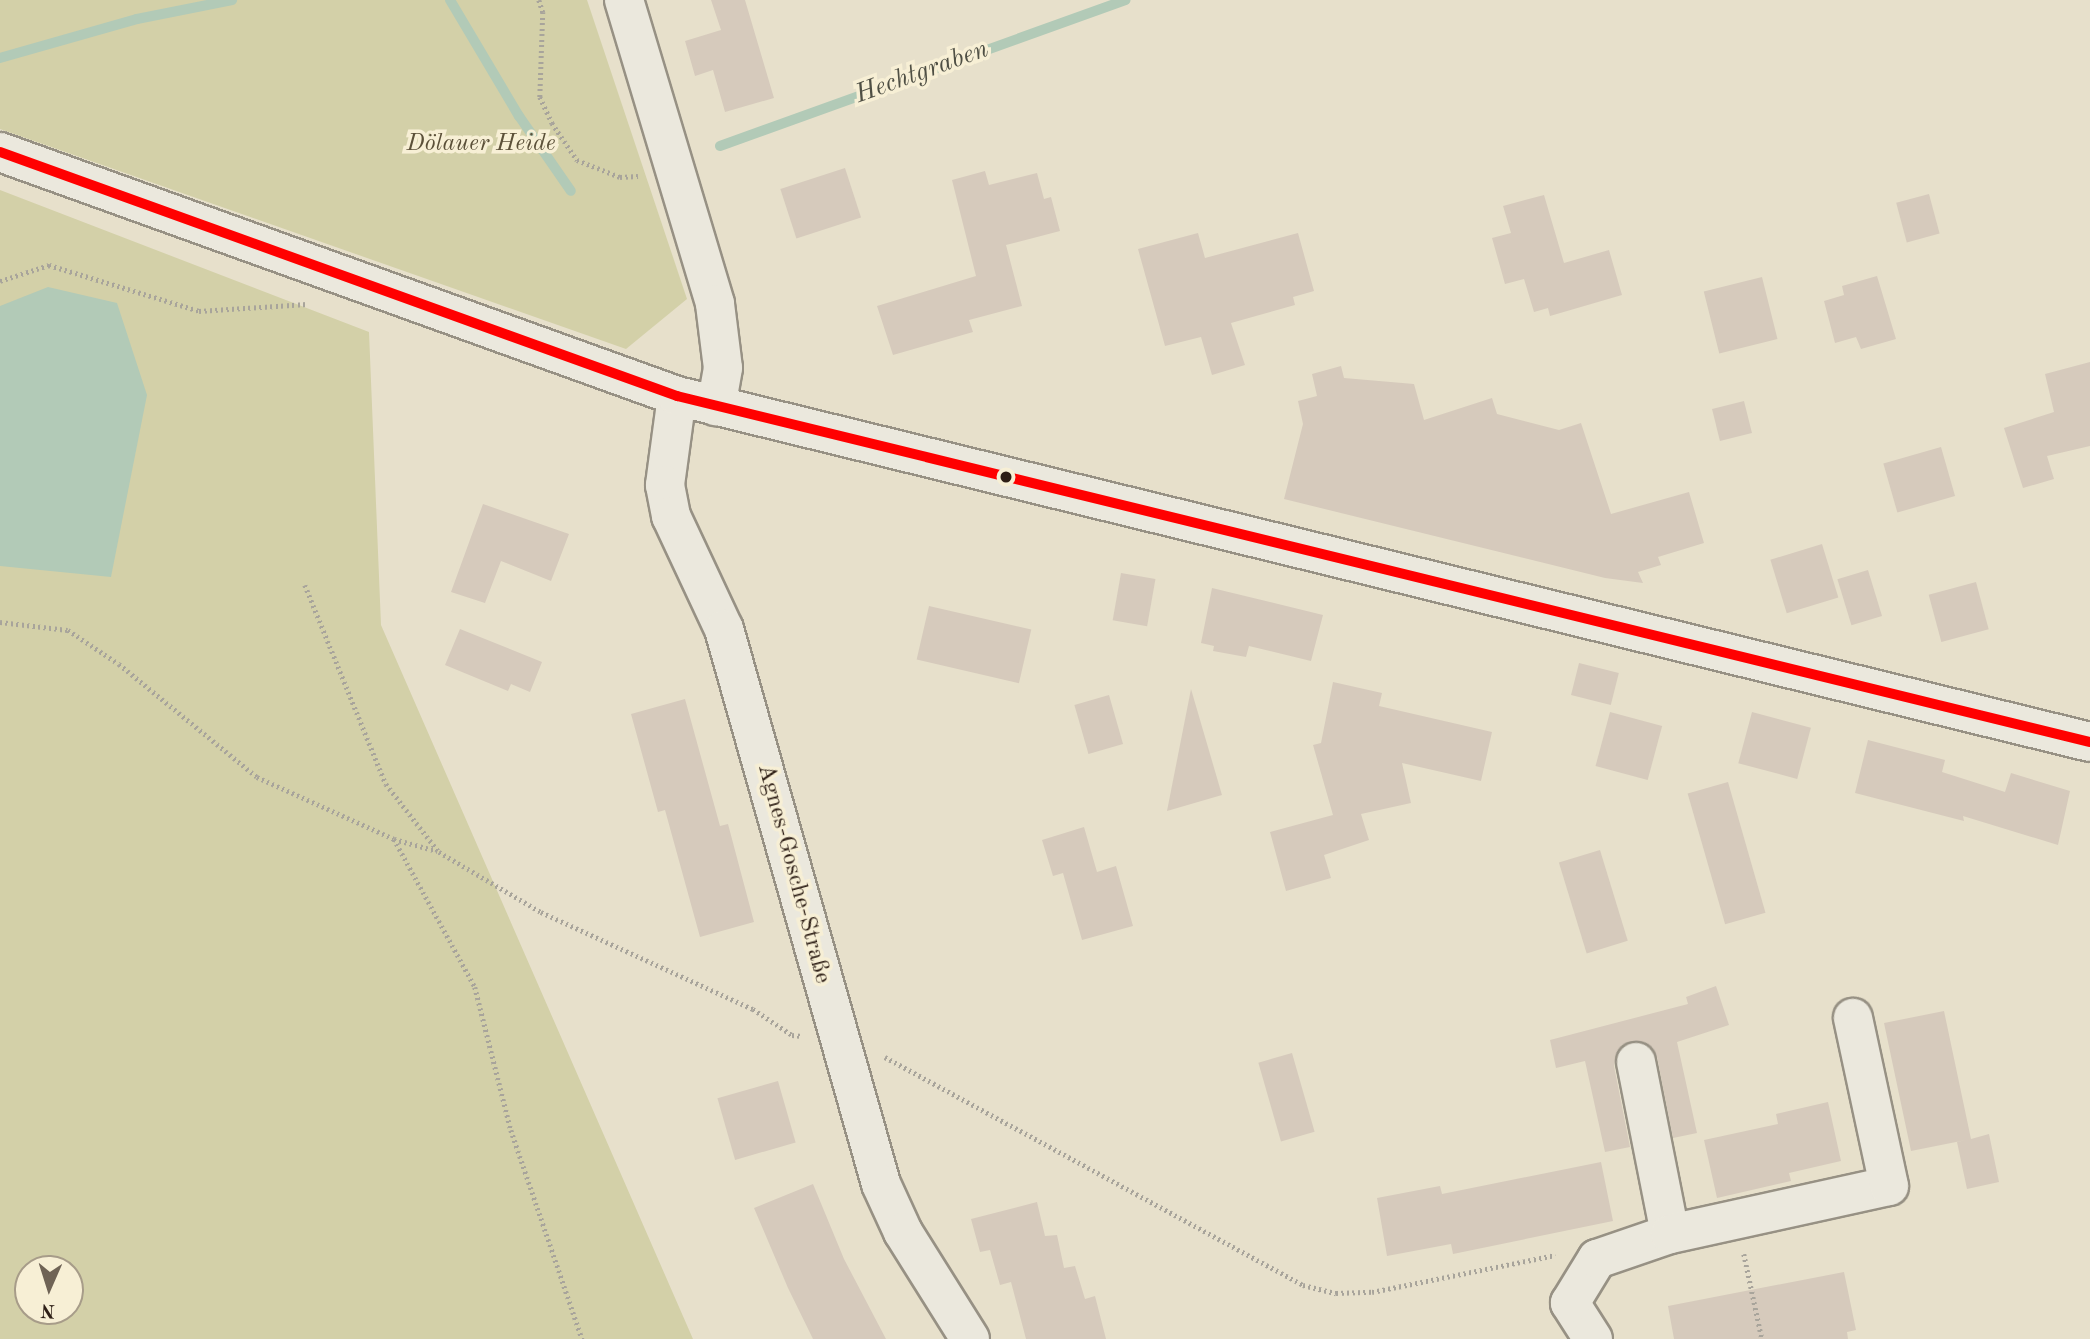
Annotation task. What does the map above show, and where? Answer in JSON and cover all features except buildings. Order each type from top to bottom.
[{"type":"street","points":[[624,0],[678,173],[720,331],[723,368],[716,406]]},
{"type":"street","points":[[0,152],[677,396],[2090,742]]},
{"type":"street","name":"Agnes-Gosche-Straße","points":[[677,396],[666,485],[671,516],[724,629],[838,1040],[881,1184],[903,1232],[970,1339]]},
{"type":"street","points":[[1593,1339],[1570,1303],[1597,1259],[1670,1234],[1889,1186],[1853,1018]]},
{"type":"street","points":[[1636,1062],[1670,1234]]},
{"type":"path","points":[[539,0],[543,12],[540,97],[577,160],[620,177],[678,173]]},
{"type":"path","points":[[0,281],[50,265],[199,311],[320,303]]},
{"type":"path","points":[[305,586],[386,784],[439,852]]},
{"type":"path","points":[[0,622],[68,630],[118,664],[257,777],[394,839],[439,852],[541,912],[753,1009],[792,1035],[838,1040],[872,1050],[1303,1285],[1336,1293],[1372,1292],[1579,1250],[1597,1259]]},
{"type":"path","points":[[394,839],[475,987],[511,1130],[582,1339]]},
{"type":"path","points":[[1736,1220],[1762,1339]]},
{"type":"green space","name":"Dölauer Heide","points":[[0,0],[587,0],[687,299],[626,349],[0,129]]},
{"type":"green space","points":[[0,190],[369,332],[381,625],[693,1339],[0,1339]]},
{"type":"shaded area","points":[[48,287],[117,303],[147,395],[111,577],[0,566],[0,306]]},
{"type":"waterway","name":"Hechtgraben","points":[[0,58],[137,19],[232,0]]},
{"type":"waterway","name":"Hechtgraben","points":[[450,0],[519,116],[571,191]]},
{"type":"waterway","name":"Hechtgraben","points":[[720,146],[1125,0]]},
{"type":"transit line","points":[[0,152],[677,396],[2090,742]]}]
